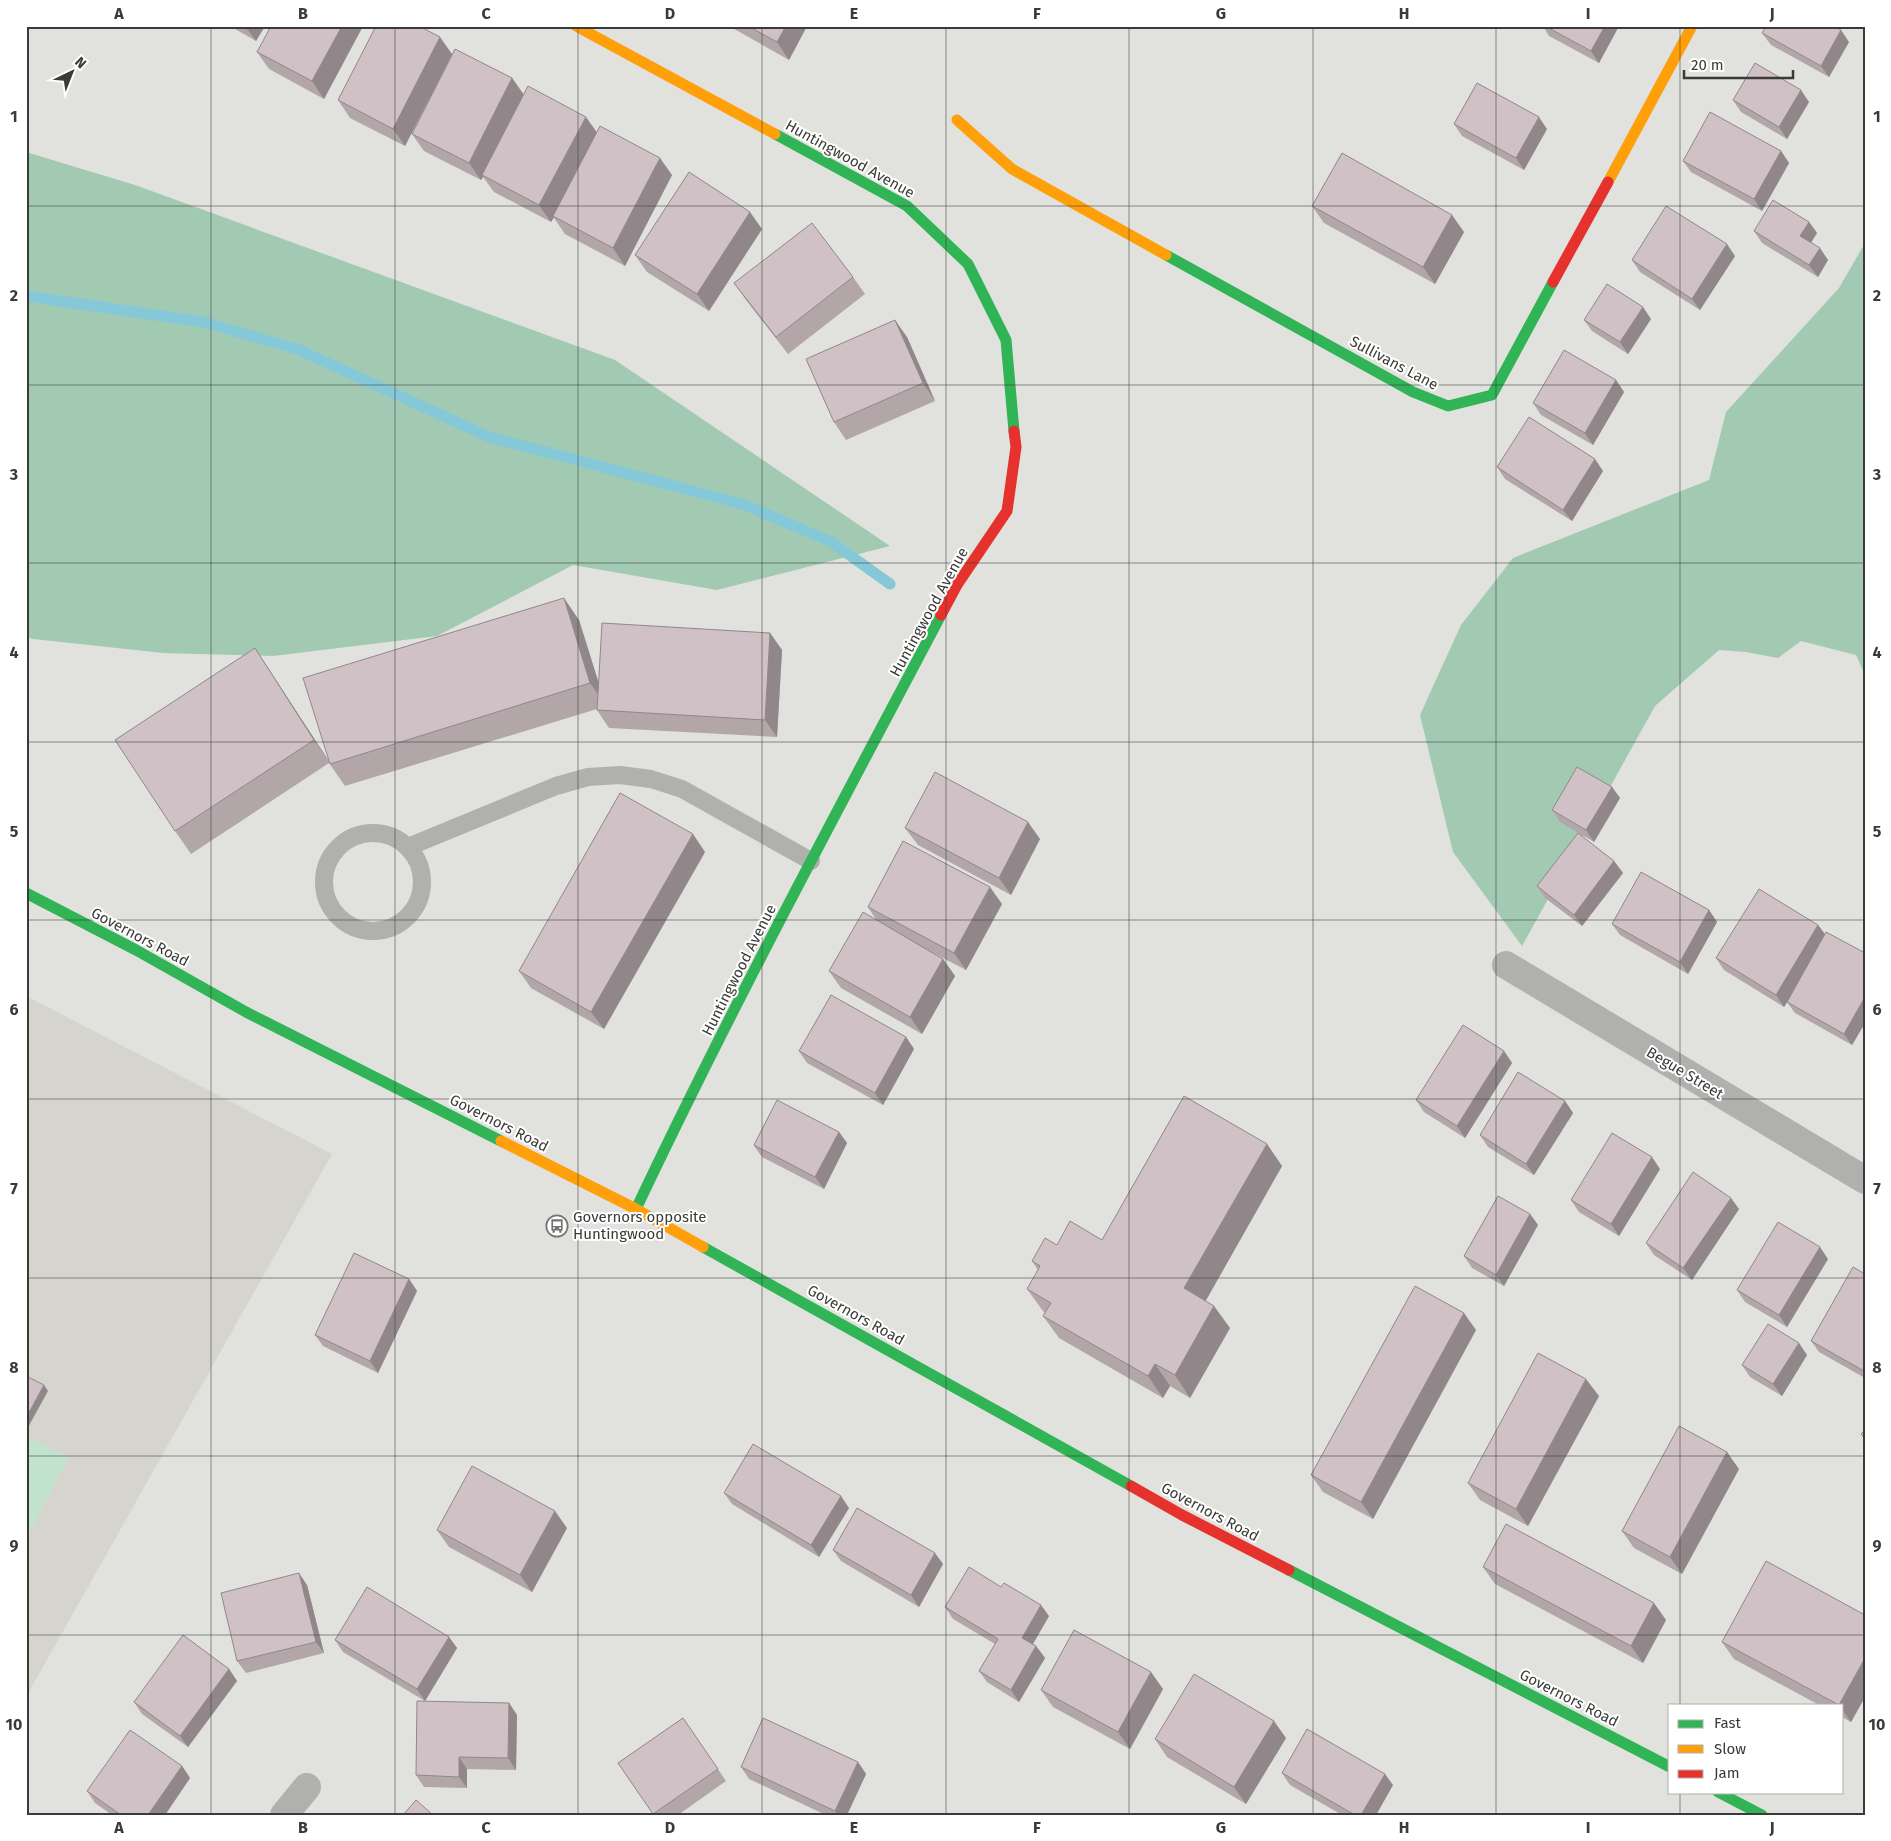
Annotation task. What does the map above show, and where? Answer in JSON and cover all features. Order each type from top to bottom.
[{"type":"street","name":"Sullivans Lane","points":[[957,120],[1012,169],[1413,392],[1448,406],[1492,395],[1692,26]]},
{"type":"street","name":"Huntingwood Avenue","points":[[588,29],[907,206],[968,264],[1006,340],[1016,447],[1007,511],[957,585],[811,861],[636,1209]]},
{"type":"street","name":"Governors Road","points":[[26,893],[136,950],[246,1012],[636,1209],[1182,1515],[1668,1766]]},
{"type":"street","name":"Begue Street","points":[[1506,965],[1865,1180]]},
{"type":"street","points":[[284,1815],[307,1787]]},
{"type":"street","points":[[1722,1794],[1762,1815]]},
{"type":"lane","points":[[408,846],[556,786],[588,777],[620,775],[651,779],[682,789],[811,861]]},
{"type":"lane","points":[[373,832],[388,834],[408,846],[420,866],[423,881],[421,897],[409,917],[390,929],[366,932],[352,926],[339,917],[330,905],[324,891],[326,867],[338,847],[358,835],[373,832]]},
{"type":"shaded area","points":[[26,996],[332,1154],[26,1697]]},
{"type":"green space","points":[[26,152],[135,185],[615,360],[890,546],[717,590],[573,565],[437,636],[273,656],[163,653],[26,637]]},
{"type":"green space","points":[[1865,243],[1865,675],[1856,655],[1801,641],[1778,658],[1746,652],[1719,650],[1655,706],[1522,946],[1453,852],[1420,715],[1461,625],[1513,558],[1709,480],[1726,412],[1839,288]]},
{"type":"green space","points":[[29,1437],[68,1458],[26,1540],[26,1443]]},
{"type":"building","points":[[242,26],[250,26],[248,30]]},
{"type":"building","points":[[271,26],[342,26],[312,81],[257,52]]},
{"type":"building","points":[[376,26],[419,26],[440,37],[393,129],[338,100]]},
{"type":"building","points":[[748,26],[786,26],[777,42]]},
{"type":"building","points":[[1545,26],[1605,26],[1591,51]]},
{"type":"building","points":[[1766,26],[1833,26],[1841,30],[1821,66],[1762,33]]},
{"type":"building","points":[[455,49],[512,78],[469,163],[412,134]]},
{"type":"building","points":[[1755,63],[1801,90],[1779,127],[1733,100]]},
{"type":"building","points":[[1477,83],[1539,117],[1516,158],[1454,124]]},
{"type":"building","points":[[528,86],[586,117],[539,205],[482,175]]},
{"type":"building","points":[[1710,112],[1781,151],[1754,199],[1683,161]]},
{"type":"building","points":[[600,126],[660,158],[613,248],[553,216]]},
{"type":"building","points":[[1342,153],[1452,215],[1423,267],[1312,206]]},
{"type":"building","points":[[689,172],[750,212],[697,294],[635,255]]},
{"type":"building","points":[[1773,200],[1809,222],[1800,236],[1820,248],[1809,265],[1754,231]]},
{"type":"building","points":[[1666,206],[1727,244],[1692,299],[1632,260]]},
{"type":"building","points":[[812,223],[853,277],[776,337],[734,283]]},
{"type":"building","points":[[1607,284],[1643,307],[1620,342],[1584,320]]},
{"type":"building","points":[[895,320],[923,383],[834,422],[806,359]]},
{"type":"building","points":[[1564,350],[1616,380],[1585,433],[1533,403]]},
{"type":"building","points":[[1529,417],[1595,459],[1563,510],[1497,467]]},
{"type":"building","points":[[564,598],[590,683],[330,764],[303,678]]},
{"type":"building","points":[[602,623],[770,633],[765,720],[597,710]]},
{"type":"building","points":[[255,648],[314,740],[175,831],[115,740]]},
{"type":"building","points":[[1577,767],[1612,787],[1586,830],[1552,810]]},
{"type":"building","points":[[935,772],[1028,822],[999,878],[905,828]]},
{"type":"building","points":[[620,793],[693,834],[591,1012],[519,971]]},
{"type":"building","points":[[1578,833],[1614,861],[1574,915],[1537,886]]},
{"type":"building","points":[[903,841],[990,887],[954,953],[868,907]]},
{"type":"building","points":[[1641,872],[1709,910],[1680,962],[1612,924]]},
{"type":"building","points":[[1759,889],[1818,925],[1776,995],[1716,958]]},
{"type":"building","points":[[863,912],[943,959],[910,1017],[829,971]]},
{"type":"building","points":[[1826,932],[1865,953],[1865,997],[1844,1034],[1787,1002]]},
{"type":"building","points":[[831,995],[906,1037],[875,1093],[799,1051]]},
{"type":"building","points":[[1463,1025],[1504,1051],[1457,1126],[1416,1100]]},
{"type":"building","points":[[1518,1072],[1565,1101],[1526,1164],[1480,1135]]},
{"type":"building","points":[[1184,1096],[1267,1144],[1184,1288],[1214,1306],[1175,1375],[1155,1364],[1148,1376],[1043,1316],[1051,1303],[1027,1289],[1040,1266],[1032,1261],[1045,1238],[1057,1245],[1070,1221],[1102,1240]]},
{"type":"building","points":[[777,1100],[839,1132],[815,1177],[754,1145]]},
{"type":"building","points":[[1612,1133],[1652,1157],[1611,1224],[1571,1200]]},
{"type":"building","points":[[1693,1172],[1731,1198],[1683,1268],[1646,1243]]},
{"type":"building","points":[[1498,1196],[1530,1214],[1496,1275],[1464,1256]]},
{"type":"building","points":[[1778,1222],[1820,1247],[1779,1315],[1737,1290]]},
{"type":"building","points":[[354,1253],[409,1279],[370,1361],[315,1335]]},
{"type":"building","points":[[1853,1267],[1865,1274],[1864,1371],[1811,1341]]},
{"type":"building","points":[[1415,1286],[1464,1313],[1361,1502],[1311,1475]]},
{"type":"building","points":[[1768,1324],[1799,1343],[1773,1384],[1742,1365]]},
{"type":"building","points":[[1538,1353],[1586,1379],[1516,1509],[1468,1483]]},
{"type":"building","points":[[26,1376],[44,1385],[26,1418]]},
{"type":"building","points":[[1679,1426],[1727,1452],[1670,1557],[1622,1531]]},
{"type":"building","points":[[1865,1430],[1865,1439],[1861,1434]]},
{"type":"building","points":[[753,1444],[841,1496],[811,1545],[724,1493]]},
{"type":"building","points":[[472,1466],[555,1511],[520,1575],[437,1530]]},
{"type":"building","points":[[857,1508],[935,1553],[911,1595],[833,1550]]},
{"type":"building","points":[[1506,1524],[1654,1603],[1631,1646],[1483,1567]]},
{"type":"building","points":[[1766,1561],[1865,1615],[1865,1658],[1840,1704],[1722,1642]]},
{"type":"building","points":[[969,1567],[1001,1587],[1004,1583],[1041,1605],[1022,1638],[1036,1646],[1011,1690],[979,1671],[998,1639],[945,1607]]},
{"type":"building","points":[[299,1573],[316,1642],[237,1661],[221,1593]]},
{"type":"building","points":[[367,1587],[449,1637],[417,1689],[335,1640]]},
{"type":"building","points":[[1074,1630],[1151,1672],[1118,1732],[1041,1690]]},
{"type":"building","points":[[183,1635],[229,1669],[180,1736],[134,1702]]},
{"type":"building","points":[[1194,1674],[1274,1721],[1234,1787],[1155,1739]]},
{"type":"building","points":[[417,1701],[509,1703],[508,1758],[459,1757],[459,1777],[416,1775]]},
{"type":"building","points":[[683,1718],[718,1769],[653,1814],[618,1763]]},
{"type":"building","points":[[763,1718],[858,1762],[835,1811],[741,1767]]},
{"type":"building","points":[[1307,1729],[1385,1774],[1361,1815],[1355,1815],[1282,1773]]},
{"type":"building","points":[[130,1730],[182,1766],[148,1815],[121,1815],[87,1791]]},
{"type":"building","points":[[416,1800],[433,1815],[403,1815]]},
{"type":"waterway","points":[[26,296],[203,322],[297,349],[489,437],[742,504],[830,541],[890,584]]},
{"type":"traffic: fast","points":[[775,134],[907,206],[968,264],[1006,340],[1014,431]]},
{"type":"traffic: fast","points":[[1166,255],[1413,392],[1448,406],[1492,395],[1553,282]]},
{"type":"traffic: fast","points":[[636,1209],[709,1059],[941,615]]},
{"type":"traffic: fast","points":[[26,893],[136,950],[246,1012],[501,1141]]},
{"type":"traffic: fast","points":[[703,1247],[1131,1486]]},
{"type":"traffic: fast","points":[[1289,1570],[1668,1766]]},
{"type":"traffic: fast","points":[[1722,1794],[1762,1815]]},
{"type":"traffic: slow","points":[[576,26],[775,134]]},
{"type":"traffic: slow","points":[[1608,182],[1692,26]]},
{"type":"traffic: slow","points":[[957,120],[1012,169],[1166,255]]},
{"type":"traffic: slow","points":[[501,1141],[636,1209],[703,1247]]},
{"type":"traffic: jam","points":[[1553,282],[1608,182]]},
{"type":"traffic: jam","points":[[941,615],[957,585],[1007,511],[1016,447],[1014,431]]},
{"type":"traffic: jam","points":[[1131,1486],[1182,1515],[1289,1570]]},
{"type":"place","name":"Governors opposite Huntingwood","points":[[557,1226]]}]
